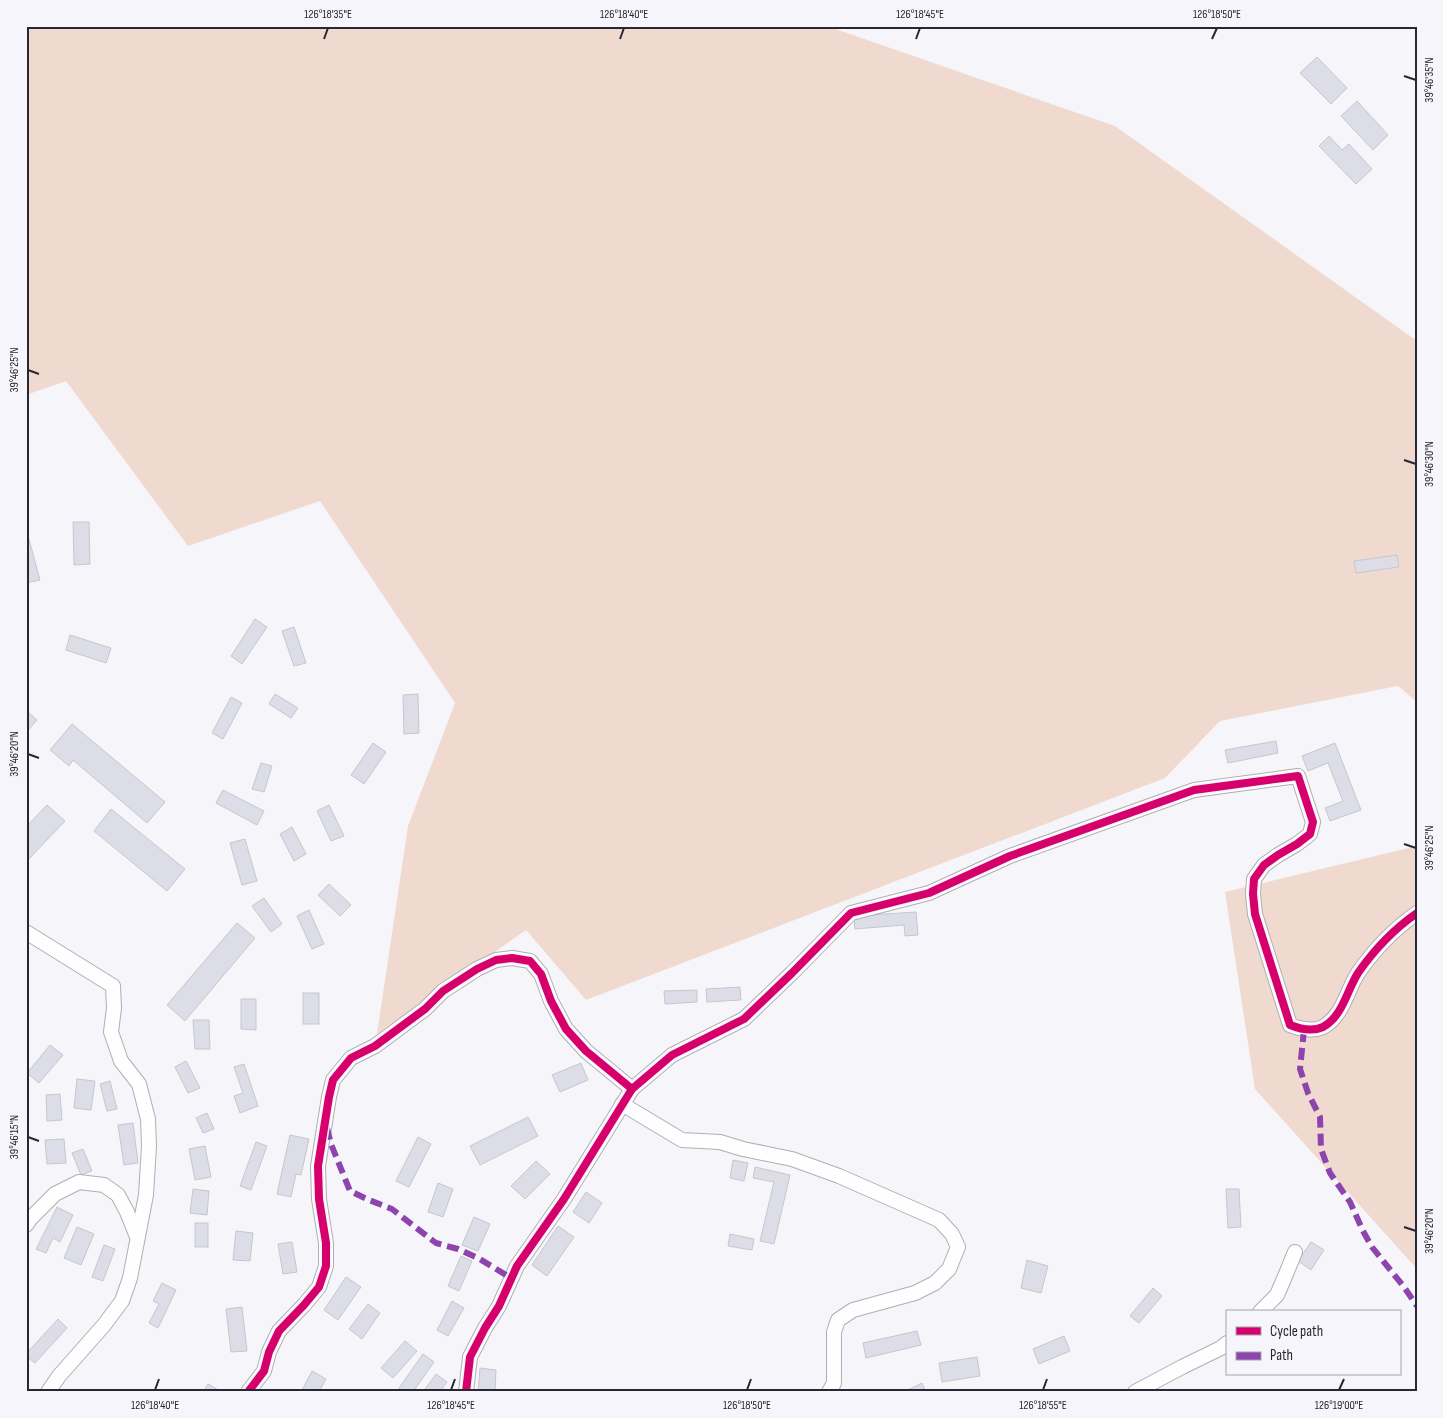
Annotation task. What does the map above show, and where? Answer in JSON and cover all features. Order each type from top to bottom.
[{"type":"street","points":[[466,1392],[470,1357],[499,1306],[517,1266],[564,1199],[632,1089],[672,1055],[744,1019],[851,913],[929,893],[1010,856],[1194,790],[1298,776],[1313,822],[1310,834],[1264,865],[1254,879],[1253,894],[1256,914],[1290,1025],[1304,1030],[1322,1027],[1334,1018],[1357,975],[1376,948],[1405,921],[1417,913]]},
{"type":"street","points":[[26,932],[113,986],[112,1032],[121,1061],[139,1084],[148,1120],[149,1146],[146,1195],[130,1278],[122,1301],[104,1325],[59,1376],[48,1392]]},
{"type":"street","points":[[248,1392],[264,1371],[268,1352],[279,1330],[304,1305],[319,1286],[326,1266],[326,1242],[319,1199],[318,1166],[333,1080],[351,1058],[375,1046],[425,1009],[443,992],[477,969],[496,960],[512,958],[530,961],[541,974],[551,1001],[566,1029],[586,1051],[632,1089]]},
{"type":"street","points":[[622,1104],[682,1140],[720,1142],[743,1149],[792,1159],[839,1176],[939,1220],[952,1234],[958,1247],[949,1269],[934,1283],[915,1292],[853,1310],[838,1320],[834,1332],[834,1383],[829,1392]]},
{"type":"street","points":[[26,1225],[55,1194],[79,1182],[104,1185],[118,1195],[128,1212],[138,1238]]},
{"type":"street","points":[[1262,1310],[1277,1295],[1295,1252]]},
{"type":"street","points":[[1136,1392],[1226,1344]]},
{"type":"shaded area","points":[[26,26],[827,26],[1115,126],[1417,341],[1417,702],[1398,686],[1220,721],[1165,778],[586,1000],[526,930],[377,1034],[408,826],[455,703],[320,501],[188,546],[66,381],[26,395]]},
{"type":"shaded area","points":[[1417,846],[1417,1269],[1255,1089],[1225,892]]},
{"type":"building","points":[[1317,57],[1347,88],[1331,104],[1300,73]]},
{"type":"building","points":[[1357,101],[1388,135],[1373,150],[1341,116]]},
{"type":"building","points":[[1329,136],[1342,150],[1349,144],[1372,169],[1356,184],[1319,146]]},
{"type":"building","points":[[73,522],[89,522],[90,564],[74,565]]},
{"type":"building","points":[[26,532],[40,580],[26,583]]},
{"type":"building","points":[[1397,555],[1399,567],[1356,573],[1354,561]]},
{"type":"building","points":[[255,619],[267,627],[242,664],[231,656]]},
{"type":"building","points":[[294,627],[306,663],[294,666],[282,631]]},
{"type":"building","points":[[70,635],[111,648],[106,663],[66,650]]},
{"type":"building","points":[[275,694],[298,708],[291,718],[269,704]]},
{"type":"building","points":[[418,694],[419,733],[404,734],[403,695]]},
{"type":"building","points":[[231,697],[242,703],[223,739],[212,733]]},
{"type":"building","points":[[26,710],[37,720],[28,730],[26,728]]},
{"type":"building","points":[[72,724],[165,802],[147,823],[73,760],[69,766],[50,750]]},
{"type":"building","points":[[1276,741],[1278,753],[1228,763],[1225,750]]},
{"type":"building","points":[[373,743],[386,752],[364,784],[351,775]]},
{"type":"building","points":[[1335,743],[1361,810],[1330,821],[1325,808],[1343,801],[1328,763],[1308,771],[1302,756]]},
{"type":"building","points":[[261,763],[272,766],[264,792],[252,789]]},
{"type":"building","points":[[223,790],[264,811],[257,825],[216,803]]},
{"type":"building","points":[[47,805],[65,821],[26,862],[26,827]]},
{"type":"building","points":[[329,805],[344,836],[331,841],[317,811]]},
{"type":"building","points":[[111,809],[185,869],[167,891],[94,831]]},
{"type":"building","points":[[292,827],[306,854],[294,861],[280,834]]},
{"type":"building","points":[[245,839],[257,881],[242,885],[230,843]]},
{"type":"building","points":[[329,884],[351,905],[340,916],[318,895]]},
{"type":"building","points":[[264,898],[282,924],[271,932],[252,906]]},
{"type":"building","points":[[309,910],[324,944],[312,949],[297,916]]},
{"type":"building","points":[[916,912],[918,935],[905,936],[904,925],[855,929],[854,916]]},
{"type":"building","points":[[237,923],[255,938],[185,1021],[167,1005]]},
{"type":"building","points":[[740,987],[741,1000],[707,1002],[706,989]]},
{"type":"building","points":[[697,990],[697,1002],[665,1004],[664,991]]},
{"type":"building","points":[[303,993],[319,993],[319,1024],[303,1024]]},
{"type":"building","points":[[241,999],[256,999],[256,1030],[241,1029]]},
{"type":"building","points":[[193,1020],[209,1020],[210,1049],[195,1049]]},
{"type":"building","points":[[50,1045],[63,1055],[39,1083],[27,1073]]},
{"type":"building","points":[[186,1061],[200,1088],[188,1093],[175,1067]]},
{"type":"building","points":[[581,1063],[588,1080],[560,1092],[552,1075]]},
{"type":"building","points":[[244,1064],[258,1106],[240,1113],[234,1096],[243,1093],[234,1067]]},
{"type":"building","points":[[77,1079],[95,1081],[91,1110],[74,1108]]},
{"type":"building","points":[[110,1081],[117,1109],[107,1111],[100,1084]]},
{"type":"building","points":[[60,1094],[62,1120],[47,1121],[46,1095]]},
{"type":"building","points":[[207,1113],[214,1129],[203,1133],[196,1118]]},
{"type":"building","points":[[528,1117],[538,1136],[480,1165],[470,1146]]},
{"type":"building","points":[[133,1123],[138,1163],[124,1165],[118,1125]]},
{"type":"building","points":[[290,1135],[309,1139],[301,1175],[296,1174],[291,1197],[277,1194]]},
{"type":"building","points":[[418,1137],[431,1144],[409,1187],[396,1181]]},
{"type":"building","points":[[64,1139],[66,1163],[47,1164],[45,1140]]},
{"type":"building","points":[[256,1142],[267,1146],[251,1190],[240,1186]]},
{"type":"building","points":[[205,1146],[211,1177],[195,1180],[189,1149]]},
{"type":"building","points":[[83,1149],[92,1171],[81,1175],[72,1153]]},
{"type":"building","points":[[733,1160],[748,1163],[744,1181],[730,1178]]},
{"type":"building","points":[[536,1161],[550,1174],[525,1199],[511,1186]]},
{"type":"building","points":[[755,1167],[790,1175],[774,1244],[760,1241],[774,1182],[753,1178]]},
{"type":"building","points":[[438,1183],[453,1189],[443,1217],[428,1212]]},
{"type":"building","points":[[193,1189],[209,1191],[207,1215],[190,1213]]},
{"type":"building","points":[[1226,1189],[1239,1189],[1241,1227],[1228,1228]]},
{"type":"building","points":[[586,1192],[602,1203],[589,1223],[573,1212]]},
{"type":"building","points":[[57,1207],[73,1215],[60,1242],[53,1238],[46,1253],[36,1249]]},
{"type":"building","points":[[474,1217],[490,1224],[478,1251],[462,1245]]},
{"type":"building","points":[[195,1223],[208,1223],[208,1247],[195,1247]]},
{"type":"building","points":[[558,1226],[574,1237],[547,1276],[532,1265]]},
{"type":"building","points":[[77,1227],[94,1234],[81,1265],[64,1258]]},
{"type":"building","points":[[236,1231],[253,1233],[250,1261],[233,1260]]},
{"type":"building","points":[[730,1234],[754,1239],[752,1250],[728,1246]]},
{"type":"building","points":[[292,1242],[297,1272],[283,1274],[278,1244]]},
{"type":"building","points":[[1311,1242],[1324,1250],[1311,1270],[1298,1261]]},
{"type":"building","points":[[104,1245],[115,1249],[103,1281],[92,1277]]},
{"type":"building","points":[[461,1256],[472,1261],[459,1291],[448,1286]]},
{"type":"building","points":[[1027,1260],[1048,1266],[1041,1293],[1021,1288]]},
{"type":"building","points":[[346,1277],[361,1287],[338,1320],[324,1310]]},
{"type":"building","points":[[162,1283],[176,1290],[158,1328],[149,1323],[159,1304],[153,1301]]},
{"type":"building","points":[[1153,1288],[1162,1296],[1139,1323],[1130,1316]]},
{"type":"building","points":[[452,1301],[464,1308],[448,1336],[437,1330]]},
{"type":"building","points":[[368,1304],[380,1313],[362,1339],[349,1329]]},
{"type":"building","points":[[242,1307],[247,1351],[231,1352],[226,1309]]},
{"type":"building","points":[[58,1319],[67,1328],[35,1363],[26,1354]]},
{"type":"building","points":[[917,1331],[921,1345],[866,1358],[863,1343]]},
{"type":"building","points":[[1064,1336],[1070,1351],[1039,1364],[1033,1349]]},
{"type":"building","points":[[405,1341],[417,1351],[393,1378],[381,1368]]},
{"type":"building","points":[[423,1354],[434,1362],[413,1392],[404,1392],[399,1388]]},
{"type":"building","points":[[977,1357],[980,1376],[942,1382],[939,1363]]},
{"type":"building","points":[[480,1368],[496,1370],[495,1392],[478,1392]]},
{"type":"building","points":[[312,1371],[326,1379],[319,1392],[301,1392]]},
{"type":"building","points":[[436,1374],[447,1382],[440,1392],[423,1392]]},
{"type":"building","points":[[922,1383],[926,1392],[904,1392]]},
{"type":"building","points":[[208,1384],[220,1391],[220,1392],[203,1392]]},
{"type":"marked path","points":[[1304,1030],[1300,1069],[1308,1093],[1320,1117],[1321,1149],[1330,1173],[1350,1202],[1372,1247],[1417,1306]]},
{"type":"marked path","points":[[327,1128],[331,1144],[350,1191],[392,1209],[436,1243],[458,1249],[478,1258],[511,1278]]},
{"type":"cycle path","points":[[466,1392],[470,1357],[499,1306],[517,1266],[564,1199],[632,1089],[672,1055],[744,1019],[851,913],[929,893],[1010,856],[1194,790],[1298,776],[1313,822],[1310,834],[1264,865],[1254,879],[1253,894],[1255,914],[1290,1025],[1310,1030],[1323,1027],[1330,1022],[1340,1010],[1358,973],[1371,956],[1392,933],[1417,913]]},
{"type":"cycle path","points":[[248,1392],[264,1371],[269,1352],[279,1331],[319,1287],[326,1266],[326,1243],[319,1199],[318,1166],[333,1080],[351,1058],[375,1046],[425,1009],[443,991],[477,969],[496,960],[512,958],[530,961],[541,974],[551,1001],[566,1029],[586,1051],[632,1089]]}]
